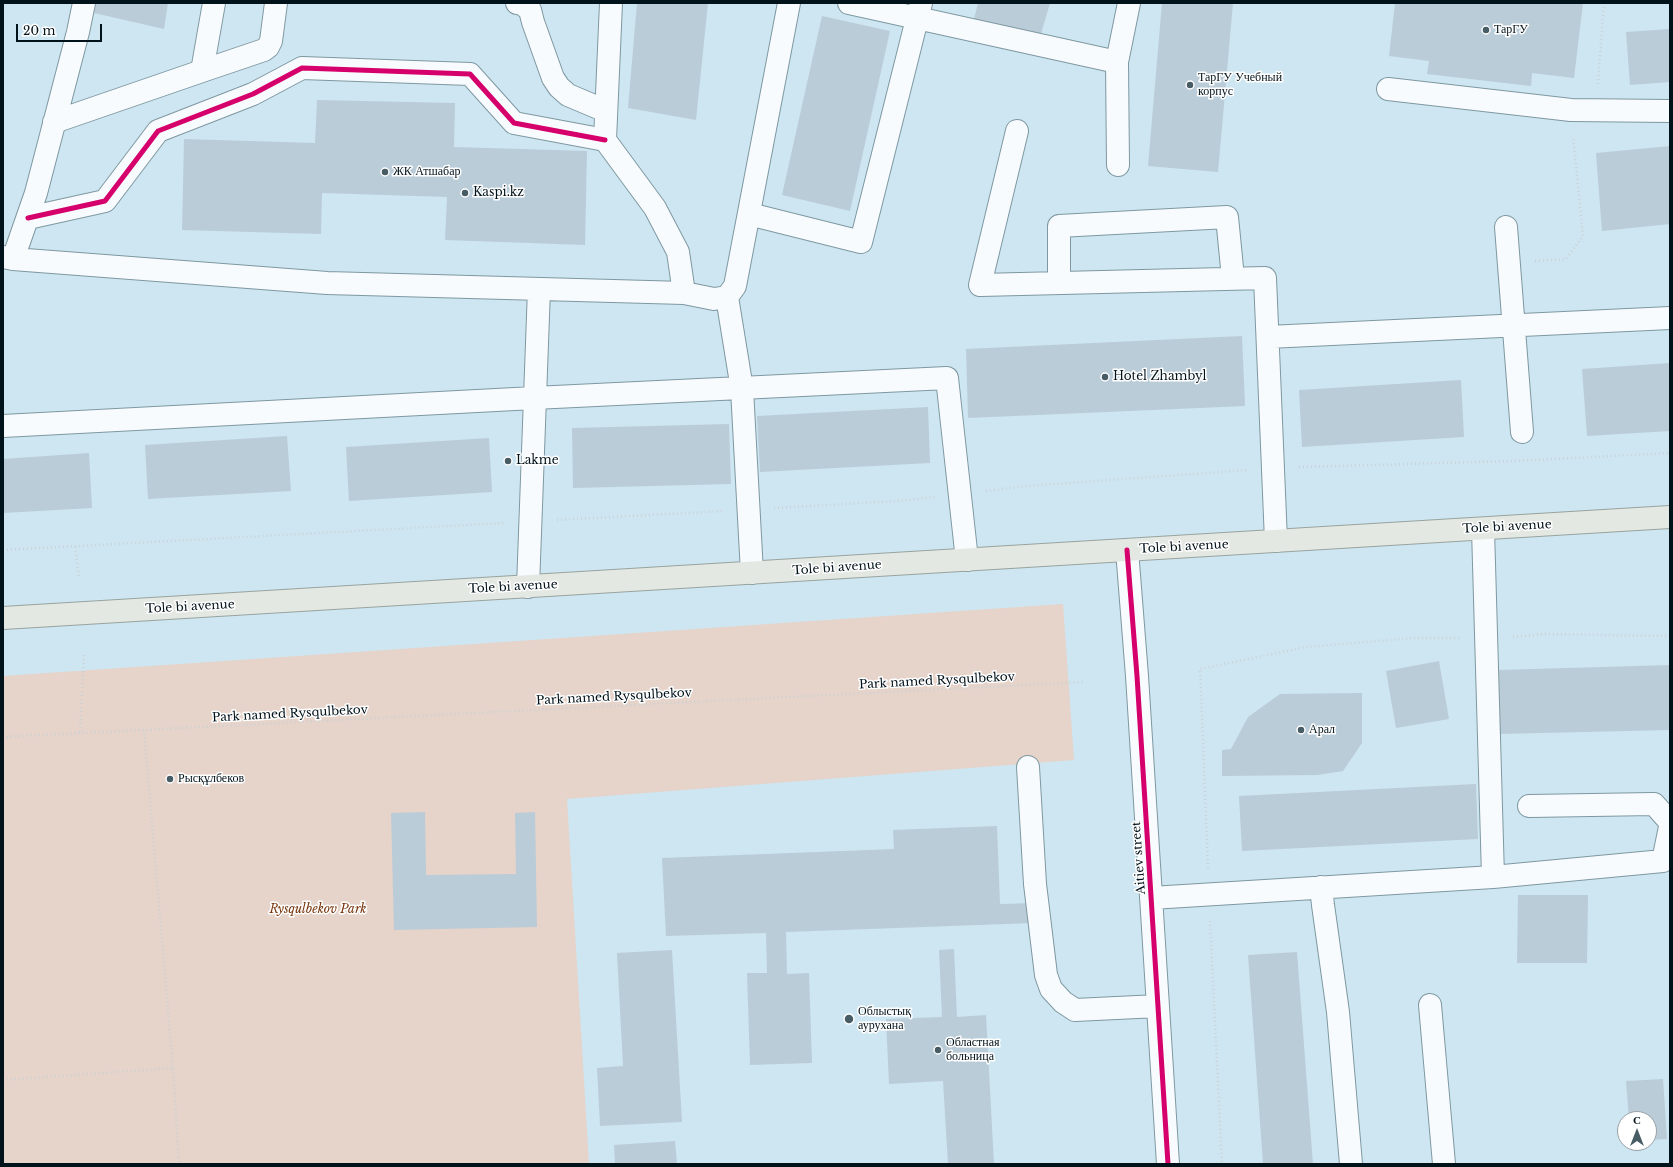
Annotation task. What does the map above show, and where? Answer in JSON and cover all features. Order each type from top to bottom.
[{"type":"main road","name":"Tole bi avenue","points":[[3,618],[1670,517]]},
{"type":"street","points":[[84,3],[78,32],[36,193],[28,218],[8,258],[327,283],[684,293],[714,299],[727,297],[735,286],[789,3]]},
{"type":"street","points":[[202,71],[214,3]]},
{"type":"street","points":[[54,122],[268,47],[271,41],[276,3]]},
{"type":"street","points":[[517,3],[522,4],[530,10],[532,22],[553,78],[559,87],[568,95],[606,111]]},
{"type":"street","points":[[612,3],[605,140],[655,208],[678,252],[684,293]]},
{"type":"street","points":[[849,3],[919,11],[1117,62]]},
{"type":"street","points":[[1118,165],[1117,62],[1129,3]]},
{"type":"street","points":[[749,214],[861,242],[919,11]]},
{"type":"street","points":[[28,218],[106,201],[158,131],[253,94],[302,68],[470,74],[514,123],[605,140]]},
{"type":"street","points":[[1388,90],[1571,110],[1596,109],[1670,111]]},
{"type":"street","points":[[1017,131],[980,285],[1265,278],[1276,541]]},
{"type":"street","points":[[1059,283],[1059,226],[1227,217],[1233,278]]},
{"type":"street","points":[[1506,227],[1522,432]]},
{"type":"street","points":[[528,587],[539,289]]},
{"type":"street","points":[[727,297],[742,389],[752,573]]},
{"type":"street","points":[[1268,337],[1670,318]]},
{"type":"street","points":[[3,426],[946,378],[967,560]]},
{"type":"street","points":[[1483,529],[1488,638],[1493,877]]},
{"type":"street","name":"Aitiev street","points":[[1127,550],[1137,676],[1168,1164]]},
{"type":"street","points":[[1028,767],[1035,884],[1046,975],[1051,989],[1063,1002],[1075,1010],[1158,1006]]},
{"type":"street","points":[[1529,806],[1654,804],[1670,822]]},
{"type":"street","points":[[1151,898],[1493,877],[1663,861],[1670,827]]},
{"type":"street","points":[[1322,887],[1322,905],[1338,1012],[1351,1164]]},
{"type":"street","points":[[1430,1005],[1444,1164]]},
{"type":"path","points":[[1596,109],[1604,3]]},
{"type":"path","points":[[1508,264],[1566,258],[1583,236],[1571,110]]},
{"type":"path","points":[[1297,467],[1543,460],[1670,453]]},
{"type":"path","points":[[981,492],[1027,486],[1251,470]]},
{"type":"path","points":[[770,508],[898,501],[936,497]]},
{"type":"path","points":[[554,520],[730,510]]},
{"type":"path","points":[[3,550],[506,523]]},
{"type":"path","points":[[75,547],[79,577]]},
{"type":"path","points":[[1200,669],[1306,647],[1415,638],[1488,638],[1545,634],[1670,636]]},
{"type":"path","points":[[80,732],[84,655]]},
{"type":"path","points":[[144,730],[173,1068],[179,1164]]},
{"type":"path","points":[[3,1080],[173,1068]]},
{"type":"green space","name":"Rysqulbekov Park","points":[[1063,604],[1074,760],[567,799],[589,1164],[3,1164],[3,676]]},
{"type":"building","points":[[96,3],[168,3],[164,29],[94,13]]},
{"type":"building","points":[[637,3],[708,3],[696,120],[628,108]]},
{"type":"building","points":[[978,3],[1050,3],[1039,41],[973,23]]},
{"type":"building","name":"ТарГУ Учебный корпус","points":[[1162,3],[1233,3],[1218,172],[1148,166]]},
{"type":"building","name":"ТарГУ","points":[[1395,3],[1583,3],[1574,78],[1532,73],[1531,86],[1427,74],[1429,61],[1389,56]]},
{"type":"building","points":[[822,16],[890,31],[850,211],[782,195]]},
{"type":"building","points":[[1670,29],[1670,82],[1630,85],[1626,32]]},
{"type":"building","name":"ЖК Атшабар","points":[[317,100],[455,103],[454,147],[587,151],[585,245],[445,240],[447,197],[322,193],[321,234],[182,230],[184,139],[315,143]]},
{"type":"building","points":[[1670,146],[1670,224],[1602,231],[1596,153]]},
{"type":"building","name":"Hotel Zhambyl","points":[[1242,336],[1245,406],[968,418],[966,349]]},
{"type":"building","points":[[1670,363],[1670,431],[1587,436],[1582,369]]},
{"type":"building","points":[[1461,380],[1464,437],[1302,447],[1299,390]]},
{"type":"building","points":[[928,407],[930,463],[760,472],[757,416]]},
{"type":"building","points":[[729,424],[731,484],[573,488],[572,428]]},
{"type":"building","points":[[287,436],[291,491],[148,499],[145,445]]},
{"type":"building","points":[[489,438],[492,492],[349,501],[346,447]]},
{"type":"building","points":[[89,453],[92,508],[3,513],[3,459]]},
{"type":"building","points":[[1439,661],[1449,719],[1396,728],[1386,671]]},
{"type":"building","points":[[1670,665],[1670,730],[1500,734],[1498,670]]},
{"type":"building","name":"Арал","points":[[1362,693],[1362,743],[1343,771],[1317,775],[1222,776],[1222,750],[1231,749],[1248,717],[1280,694]]},
{"type":"building","points":[[1476,784],[1478,839],[1242,851],[1239,796]]},
{"type":"building","points":[[425,812],[426,875],[516,874],[515,813],[535,812],[537,927],[394,930],[391,813]]},
{"type":"building","points":[[997,826],[1000,904],[1033,903],[1034,923],[786,932],[787,974],[809,973],[812,1063],[750,1065],[747,973],[767,973],[766,933],[666,936],[662,858],[894,849],[893,830]]},
{"type":"building","points":[[1518,895],[1588,895],[1587,963],[1517,963]]},
{"type":"building","name":"Областная больница","points":[[954,949],[957,1017],[986,1015],[994,1164],[948,1164],[943,1081],[889,1084],[886,1019],[942,1017],[939,950]]},
{"type":"building","points":[[672,950],[682,1122],[600,1126],[597,1068],[623,1066],[617,953]]},
{"type":"building","points":[[1297,952],[1313,1164],[1263,1164],[1248,955]]},
{"type":"building","points":[[1663,1079],[1667,1139],[1657,1140],[1657,1111],[1628,1111],[1626,1081]]},
{"type":"building","points":[[675,1141],[677,1164],[615,1164],[614,1145]]},
{"type":"cycle path","points":[[28,218],[105,201],[158,131],[253,94],[302,68],[470,74],[514,123],[605,140]]},
{"type":"cycle path","points":[[1127,550],[1137,676],[1168,1164]]},
{"type":"place","name":"ТарГУ","points":[[1486,30]]},
{"type":"place","name":"ТарГУ Учебный корпус","points":[[1190,85]]},
{"type":"place","name":"ЖК Атшабар","points":[[385,172]]},
{"type":"place","name":"Kaspi.kz","points":[[465,193]]},
{"type":"place","name":"Hotel Zhambyl","points":[[1105,377]]},
{"type":"place","name":"Lakme","points":[[508,461]]},
{"type":"place","name":"Арал","points":[[1301,730]]},
{"type":"place","name":"Рысқұлбеков","points":[[170,779]]},
{"type":"place","name":"Облыстық аурухана","points":[[849,1019]]},
{"type":"place","name":"Областная больница","points":[[938,1050]]}]
